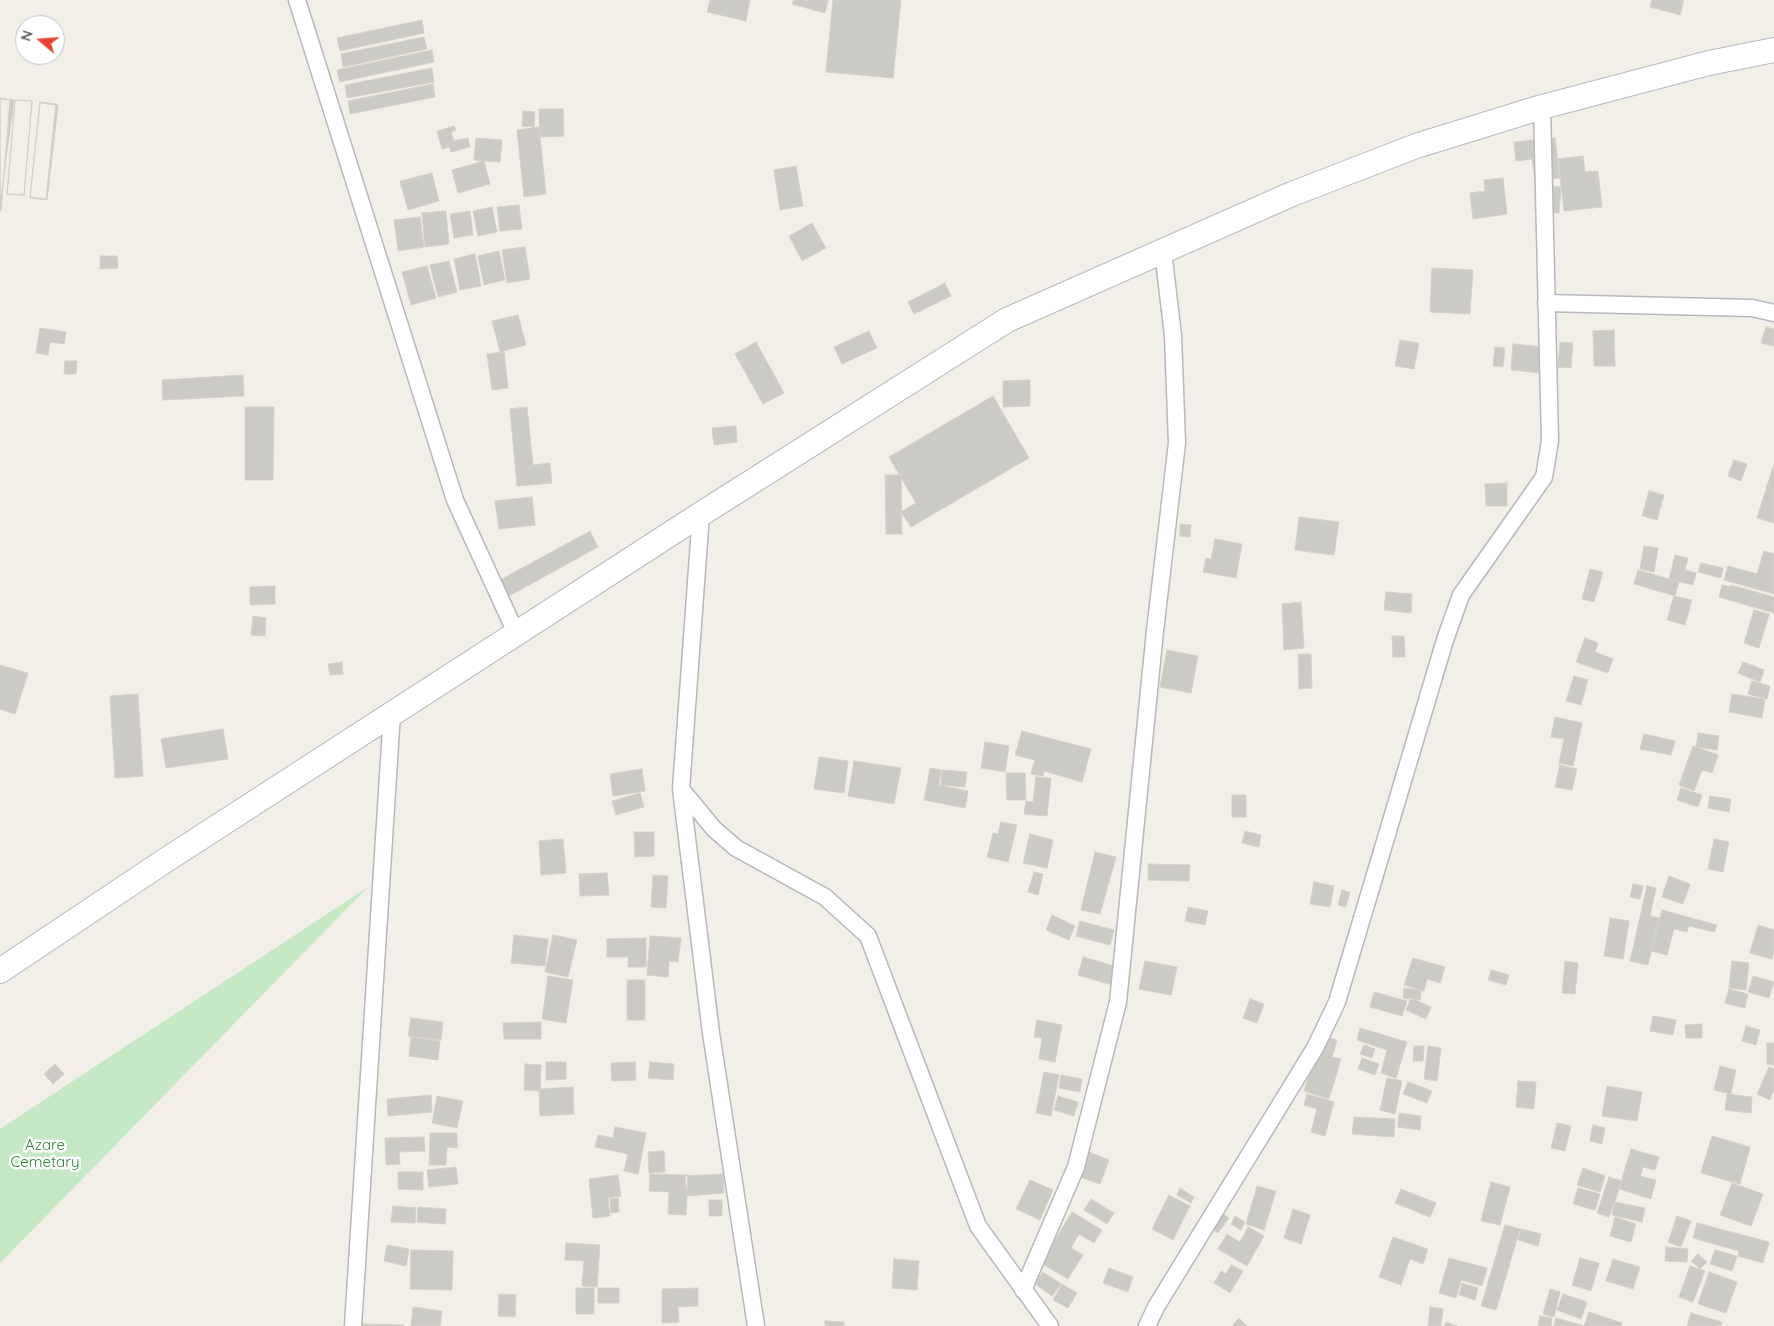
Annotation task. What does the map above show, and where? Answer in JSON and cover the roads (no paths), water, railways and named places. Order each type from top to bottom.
[{"type":"street","points":[[297,0],[455,500],[516,633]]},
{"type":"street","points":[[0,971],[392,713],[1007,320],[1292,194],[1416,146],[1542,107],[1709,63],[1774,50]]},
{"type":"street","points":[[1147,1326],[1156,1308],[1316,1048],[1336,1002],[1445,640],[1461,595],[1544,477],[1550,441],[1542,107]]},
{"type":"street","points":[[1023,1290],[1076,1167],[1118,1002],[1155,631],[1177,443],[1174,336],[1163,251]]},
{"type":"street","points":[[1546,303],[1752,308],[1774,313]]},
{"type":"street","points":[[701,514],[681,789],[711,1033],[756,1326]]},
{"type":"street","points":[[353,1326],[392,713]]},
{"type":"street","points":[[681,789],[714,828],[736,848],[825,897],[868,936],[978,1226],[1050,1326]]},
{"type":"park label","name":"Azare Cemetary","points":[[45,1154]]}]
